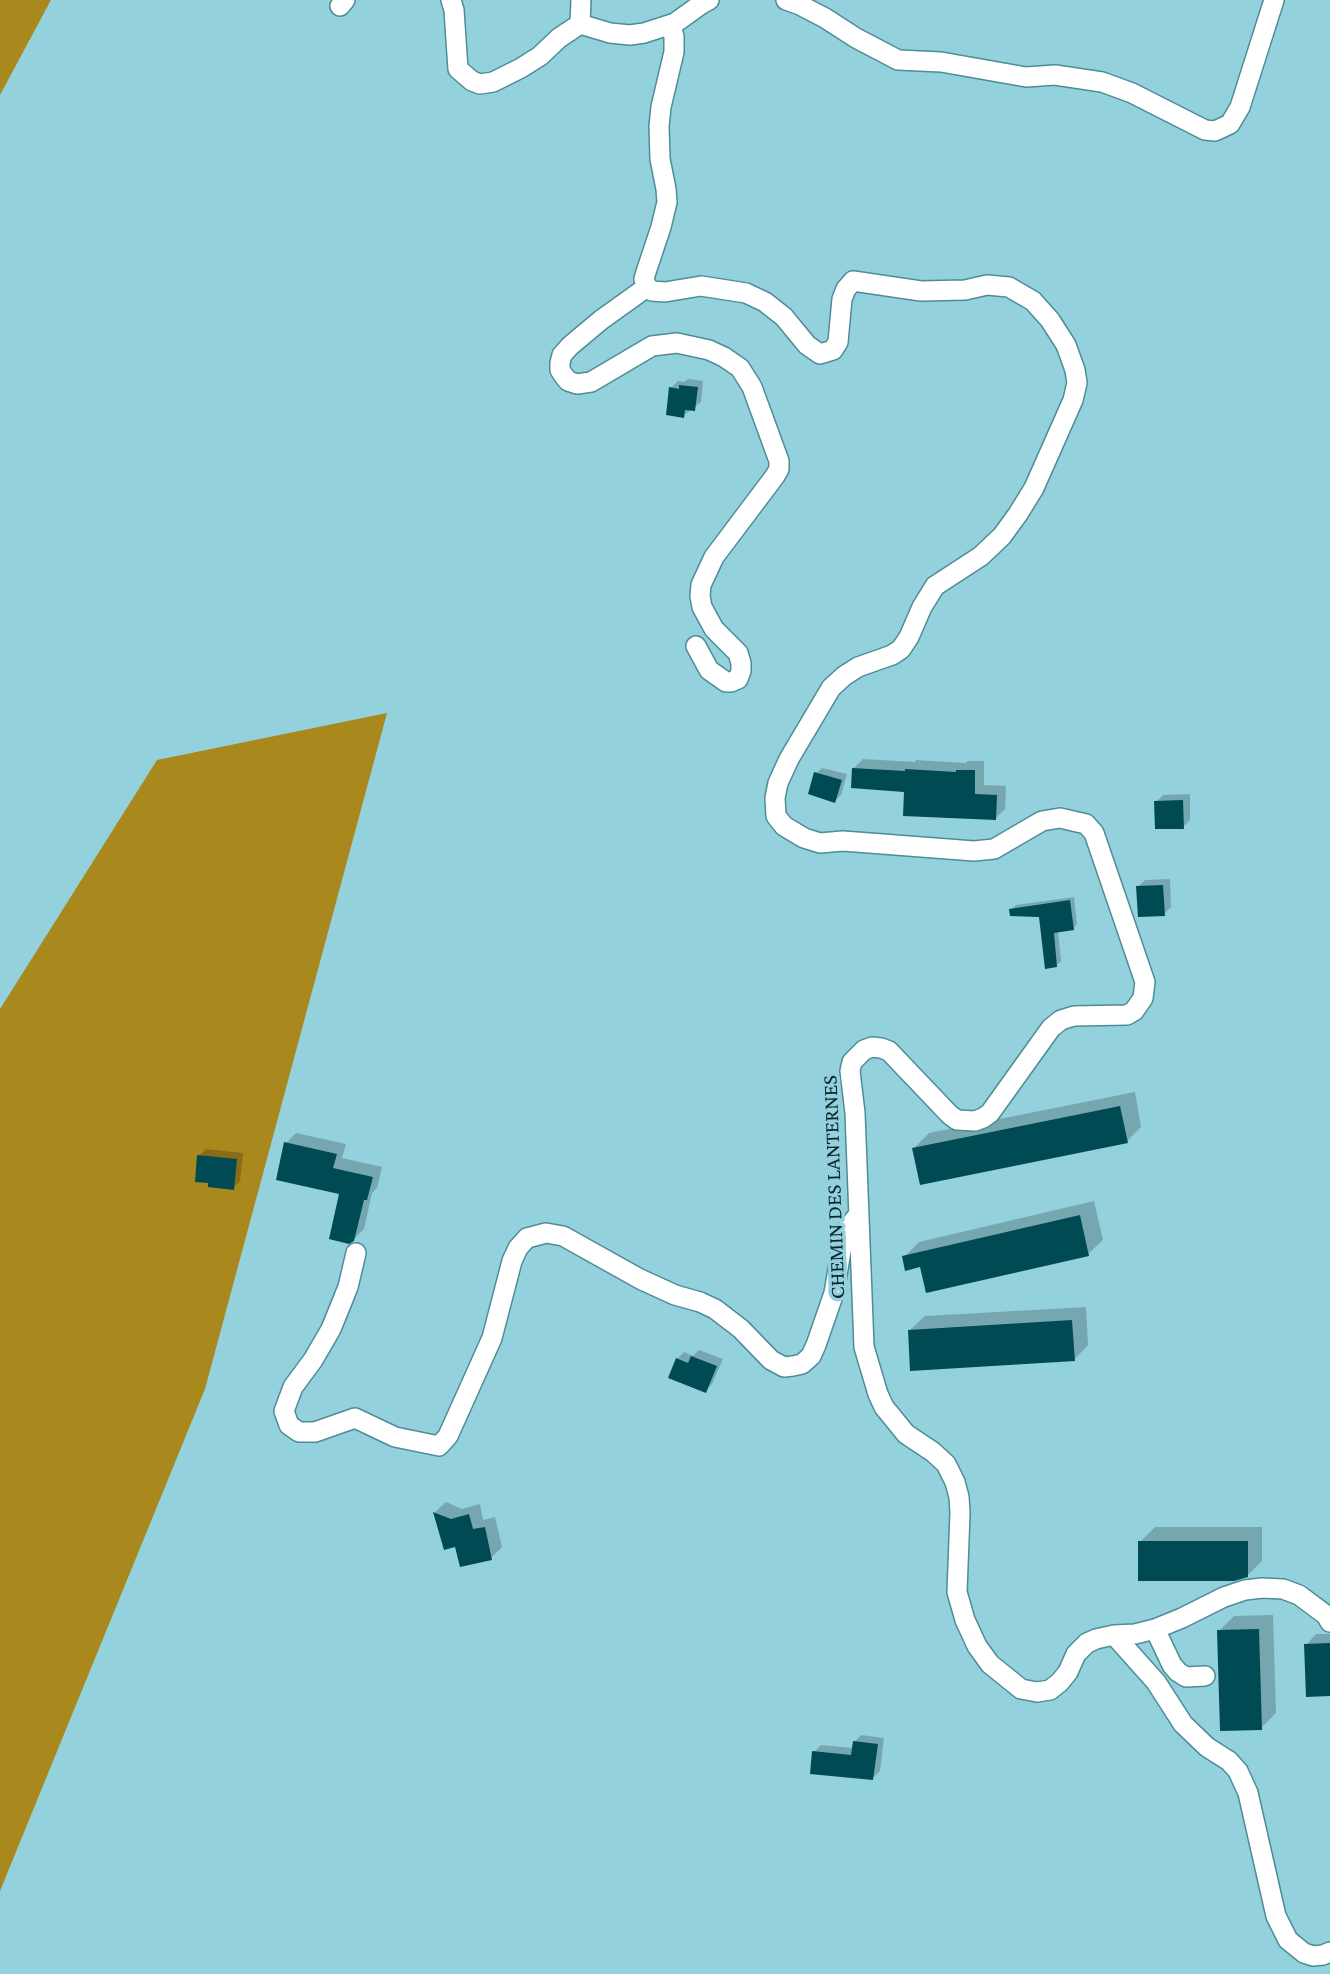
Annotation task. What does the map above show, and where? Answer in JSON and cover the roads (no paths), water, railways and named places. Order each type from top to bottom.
[{"type":"street","points":[[451,0],[458,69],[480,84],[493,82],[527,64],[580,24]]},
{"type":"street","points":[[580,24],[581,0]]},
{"type":"street","points":[[580,24],[610,33],[630,35],[670,26],[709,0]]},
{"type":"street","points":[[786,0],[825,18],[898,60],[941,62],[1026,77],[1055,75],[1102,82],[1132,93],[1205,130],[1215,131],[1230,124],[1240,107],[1274,0]]},
{"type":"street","points":[[670,26],[674,36],[674,52],[661,107],[659,135],[667,202],[646,272],[647,287],[570,346],[562,355],[560,363],[561,373],[568,381],[583,384],[602,376],[652,346],[691,345],[724,357],[740,368],[752,387],[779,461],[779,468],[713,557],[701,585],[700,596],[702,607],[714,629],[738,653],[741,663],[738,679],[726,682],[709,670],[696,646]]},
{"type":"street","name":"CHEMIN DES LANTERNES","points":[[647,287],[652,291],[666,292],[701,286],[747,293],[765,302],[784,317],[807,345],[820,354],[833,350],[838,342],[842,299],[853,281],[921,291],[965,290],[987,285],[1009,287],[1034,301],[1066,345],[1077,383],[1073,400],[1034,488],[1002,536],[981,556],[935,586],[901,649],[858,667],[831,688],[778,783],[776,816],[784,826],[804,838],[820,843],[843,841],[974,851],[994,849],[1042,821],[1060,818],[1086,824],[1094,833],[1144,982],[1143,998],[1134,1011],[1126,1015],[1073,1016],[1061,1020],[1051,1028],[990,1113],[975,1121],[966,1122],[950,1115],[889,1051],[881,1048],[864,1050],[852,1062],[850,1071],[855,1113],[864,1347],[877,1394],[894,1421],[906,1434],[946,1464],[955,1482],[960,1513],[957,1592],[960,1609],[977,1646],[990,1664],[1021,1689],[1037,1692],[1050,1690],[1068,1672],[1076,1654],[1087,1643],[1096,1639],[1155,1629],[1245,1590],[1283,1589],[1299,1595],[1330,1622]]},
{"type":"street","points":[[356,1253],[348,1287],[331,1329],[293,1387],[284,1411],[289,1425],[299,1432],[315,1432],[355,1418],[395,1437],[439,1446],[448,1436],[492,1338],[512,1261],[527,1238],[546,1233],[563,1236],[640,1279],[715,1309],[741,1329],[771,1360],[784,1367],[802,1364],[811,1356],[834,1293],[843,1239],[858,1215]]},
{"type":"street","points":[[1155,1629],[1178,1672],[1186,1677],[1205,1676]]},
{"type":"street","points":[[1114,1636],[1156,1682],[1183,1724],[1207,1747],[1229,1761],[1244,1782],[1276,1916],[1288,1940],[1304,1953],[1313,1956],[1330,1952]]}]
